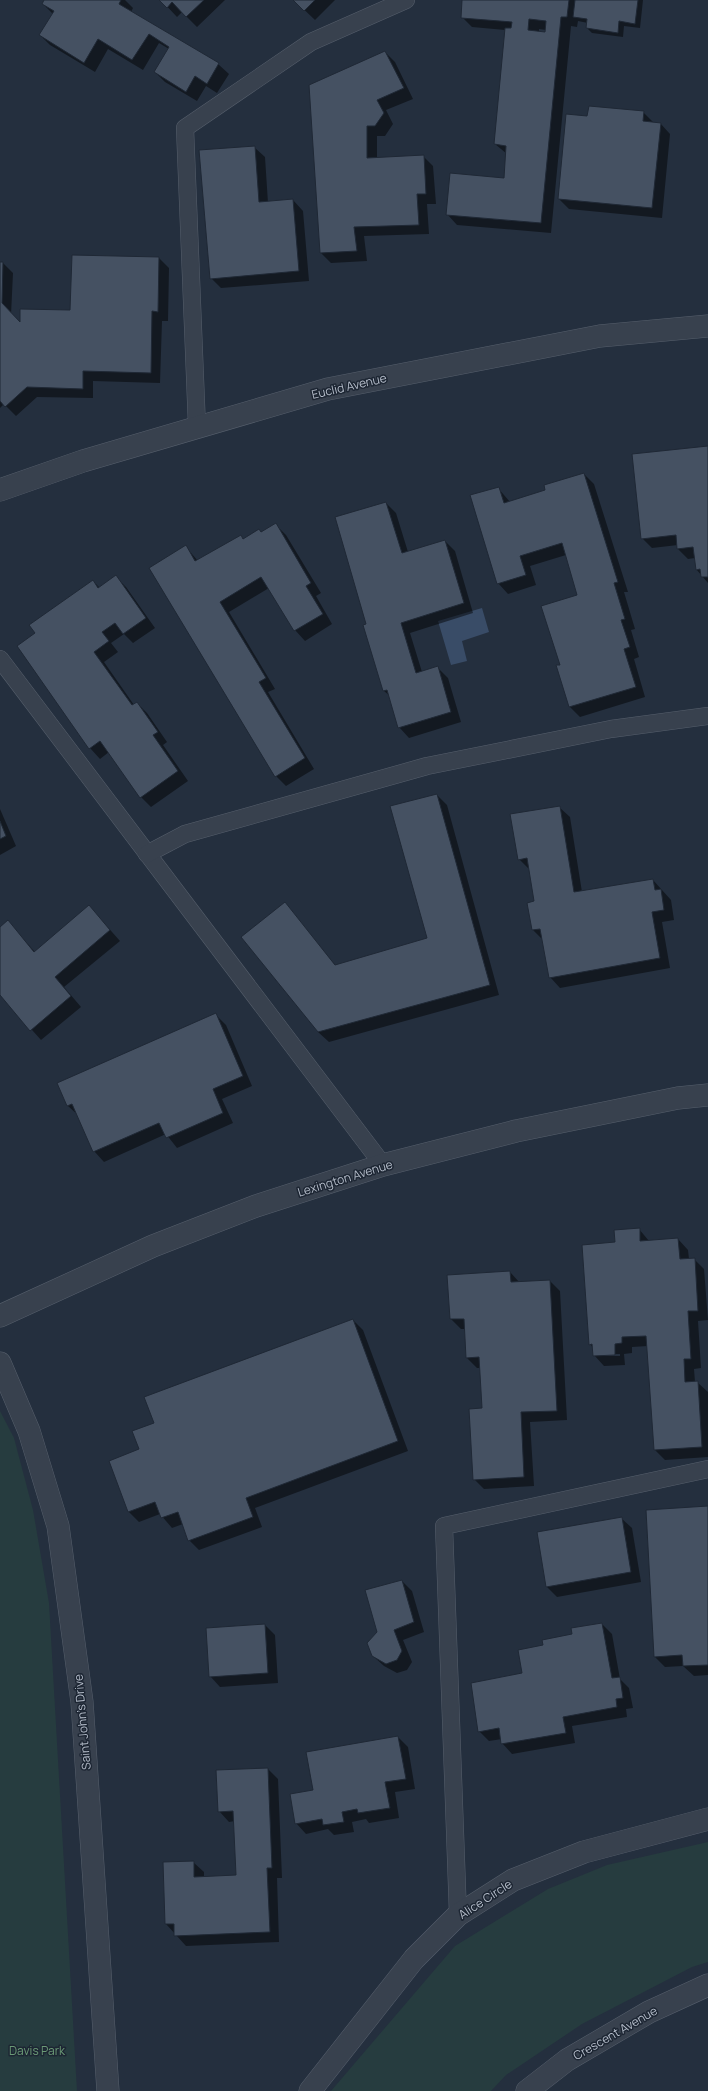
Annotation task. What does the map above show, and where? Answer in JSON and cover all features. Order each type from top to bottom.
[{"type":"street","name":"Euclid Avenue","points":[[0,490],[83,461],[328,389],[459,362],[600,336],[708,326]]},
{"type":"street","name":"Lexington Avenue","points":[[0,1316],[153,1246],[256,1206],[383,1165],[516,1131],[678,1098],[708,1094]]},
{"type":"street","name":"Saint John's Drive","points":[[0,1363],[29,1431],[58,1526],[82,1702],[108,2091]]},
{"type":"street","name":"Alice Circle","points":[[310,2091],[414,1959],[458,1915],[513,1880],[584,1852],[708,1819]]},
{"type":"street","name":"Crescent Avenue","points":[[527,2091],[568,2060],[649,2012],[708,1985]]},
{"type":"lane","points":[[197,427],[185,128],[311,42],[406,0]]},
{"type":"lane","points":[[0,659],[383,1165]]},
{"type":"lane","points":[[147,854],[184,834],[427,766],[611,729],[708,716]]},
{"type":"lane","points":[[458,1915],[444,1526],[708,1469]]},
{"type":"green space","name":"Davis Park","points":[[0,1411],[14,1438],[33,1510],[49,1603],[77,2091],[0,2091]]},
{"type":"green space","points":[[708,1842],[708,1962],[692,1967],[582,2024],[506,2075],[491,2091],[331,2091],[455,1946],[548,1889],[607,1865]]},
{"type":"water","points":[[482,608],[489,632],[462,641],[467,661],[451,665],[438,621]]},
{"type":"building","points":[[44,0],[121,0],[119,4],[219,63],[207,84],[195,76],[186,92],[154,72],[169,47],[149,34],[132,60],[98,39],[84,63],[39,35],[54,11],[42,4]]},
{"type":"building","points":[[159,0],[204,0],[186,17],[172,2],[167,8]]},
{"type":"building","points":[[293,0],[315,0],[304,11]]},
{"type":"building","points":[[462,0],[569,0],[567,17],[561,17],[541,223],[446,215],[450,173],[504,178],[506,146],[494,144],[505,28],[511,28],[512,22],[461,18]],"holes":[[[529,19],[546,21],[545,32],[528,30]]]},
{"type":"building","points":[[575,0],[638,0],[635,24],[619,21],[618,33],[586,28],[587,19],[573,17]]},
{"type":"building","points":[[385,51],[404,88],[377,100],[384,113],[375,126],[367,126],[367,158],[424,155],[426,194],[417,194],[419,225],[354,227],[357,251],[320,253],[309,85]]},
{"type":"building","points":[[589,106],[644,111],[643,121],[661,123],[652,208],[558,199],[566,114],[587,116]]},
{"type":"building","points":[[255,146],[259,202],[293,199],[299,271],[210,279],[199,150]]},
{"type":"building","points":[[72,255],[159,257],[158,312],[152,311],[151,373],[83,371],[83,389],[27,387],[5,407],[0,401],[0,262],[3,262],[2,303],[20,322],[20,309],[70,310]]},
{"type":"building","points":[[708,446],[708,577],[701,577],[700,569],[696,570],[693,547],[677,549],[676,535],[641,539],[632,454]]},
{"type":"building","points":[[584,473],[618,582],[614,583],[625,619],[621,620],[630,647],[624,649],[636,687],[569,707],[556,665],[560,665],[541,606],[577,595],[562,543],[520,556],[526,575],[497,584],[470,495],[499,487],[504,503],[545,490],[544,485]]},
{"type":"building","points":[[386,502],[402,553],[445,540],[464,603],[401,623],[416,673],[438,666],[451,712],[398,728],[387,690],[383,691],[363,625],[366,624],[335,517]]},
{"type":"building","points":[[276,523],[311,583],[306,586],[323,614],[294,631],[261,577],[220,602],[266,678],[259,682],[305,758],[275,777],[149,568],[186,545],[195,561],[241,535],[243,539],[259,529],[261,532]]},
{"type":"building","points":[[116,575],[146,618],[123,634],[115,623],[102,632],[109,641],[94,652],[132,705],[137,702],[158,732],[153,735],[178,771],[140,798],[100,741],[89,749],[17,646],[35,633],[29,625],[93,580],[98,588]]},
{"type":"building","points":[[437,794],[490,985],[318,1032],[241,937],[285,902],[335,965],[427,938],[390,806]]},
{"type":"building","points":[[560,806],[574,892],[653,879],[655,890],[661,889],[664,910],[652,912],[660,958],[549,978],[540,929],[532,930],[527,903],[534,901],[527,858],[518,860],[510,814]]},
{"type":"building","points":[[0,821],[6,836],[0,839]]},
{"type":"building","points":[[89,905],[110,930],[55,977],[71,996],[30,1031],[0,995],[0,927],[8,920],[34,952]]},
{"type":"building","points":[[216,1013],[243,1076],[213,1089],[223,1113],[166,1138],[159,1123],[93,1152],[72,1104],[67,1106],[57,1083]]},
{"type":"building","points":[[640,1228],[640,1241],[678,1238],[680,1259],[695,1258],[698,1311],[688,1311],[691,1359],[684,1359],[685,1382],[698,1381],[702,1447],[654,1450],[646,1336],[622,1337],[622,1343],[615,1344],[615,1355],[593,1356],[592,1344],[589,1345],[582,1245],[615,1242],[614,1230]]},
{"type":"building","points":[[510,1271],[511,1282],[550,1280],[557,1411],[521,1412],[524,1477],[473,1480],[469,1409],[482,1408],[479,1357],[466,1358],[464,1319],[450,1319],[447,1275]]},
{"type":"building","points":[[353,1319],[398,1441],[246,1498],[253,1517],[188,1541],[178,1512],[161,1518],[155,1502],[128,1512],[109,1461],[139,1449],[132,1431],[154,1423],[144,1397]]},
{"type":"building","points":[[708,1506],[708,1665],[683,1666],[682,1655],[654,1657],[646,1510]]},
{"type":"building","points":[[622,1517],[631,1572],[546,1587],[537,1532]]},
{"type":"building","points":[[402,1580],[414,1622],[394,1630],[402,1651],[397,1660],[386,1664],[372,1656],[367,1643],[377,1632],[365,1590]]},
{"type":"building","points":[[602,1623],[612,1678],[620,1677],[623,1698],[616,1699],[617,1707],[563,1717],[566,1733],[501,1744],[499,1728],[478,1732],[471,1683],[522,1673],[518,1650],[543,1645],[542,1640],[572,1634],[571,1628]]},
{"type":"building","points":[[265,1624],[268,1673],[209,1677],[206,1628]]},
{"type":"building","points":[[398,1736],[406,1779],[385,1782],[390,1808],[358,1813],[357,1809],[342,1812],[344,1822],[323,1825],[322,1819],[295,1824],[290,1794],[313,1790],[306,1752]]},
{"type":"building","points":[[268,1768],[272,1868],[267,1868],[270,1932],[174,1936],[174,1924],[165,1924],[163,1862],[194,1861],[194,1877],[236,1875],[233,1811],[218,1812],[216,1770]]}]
